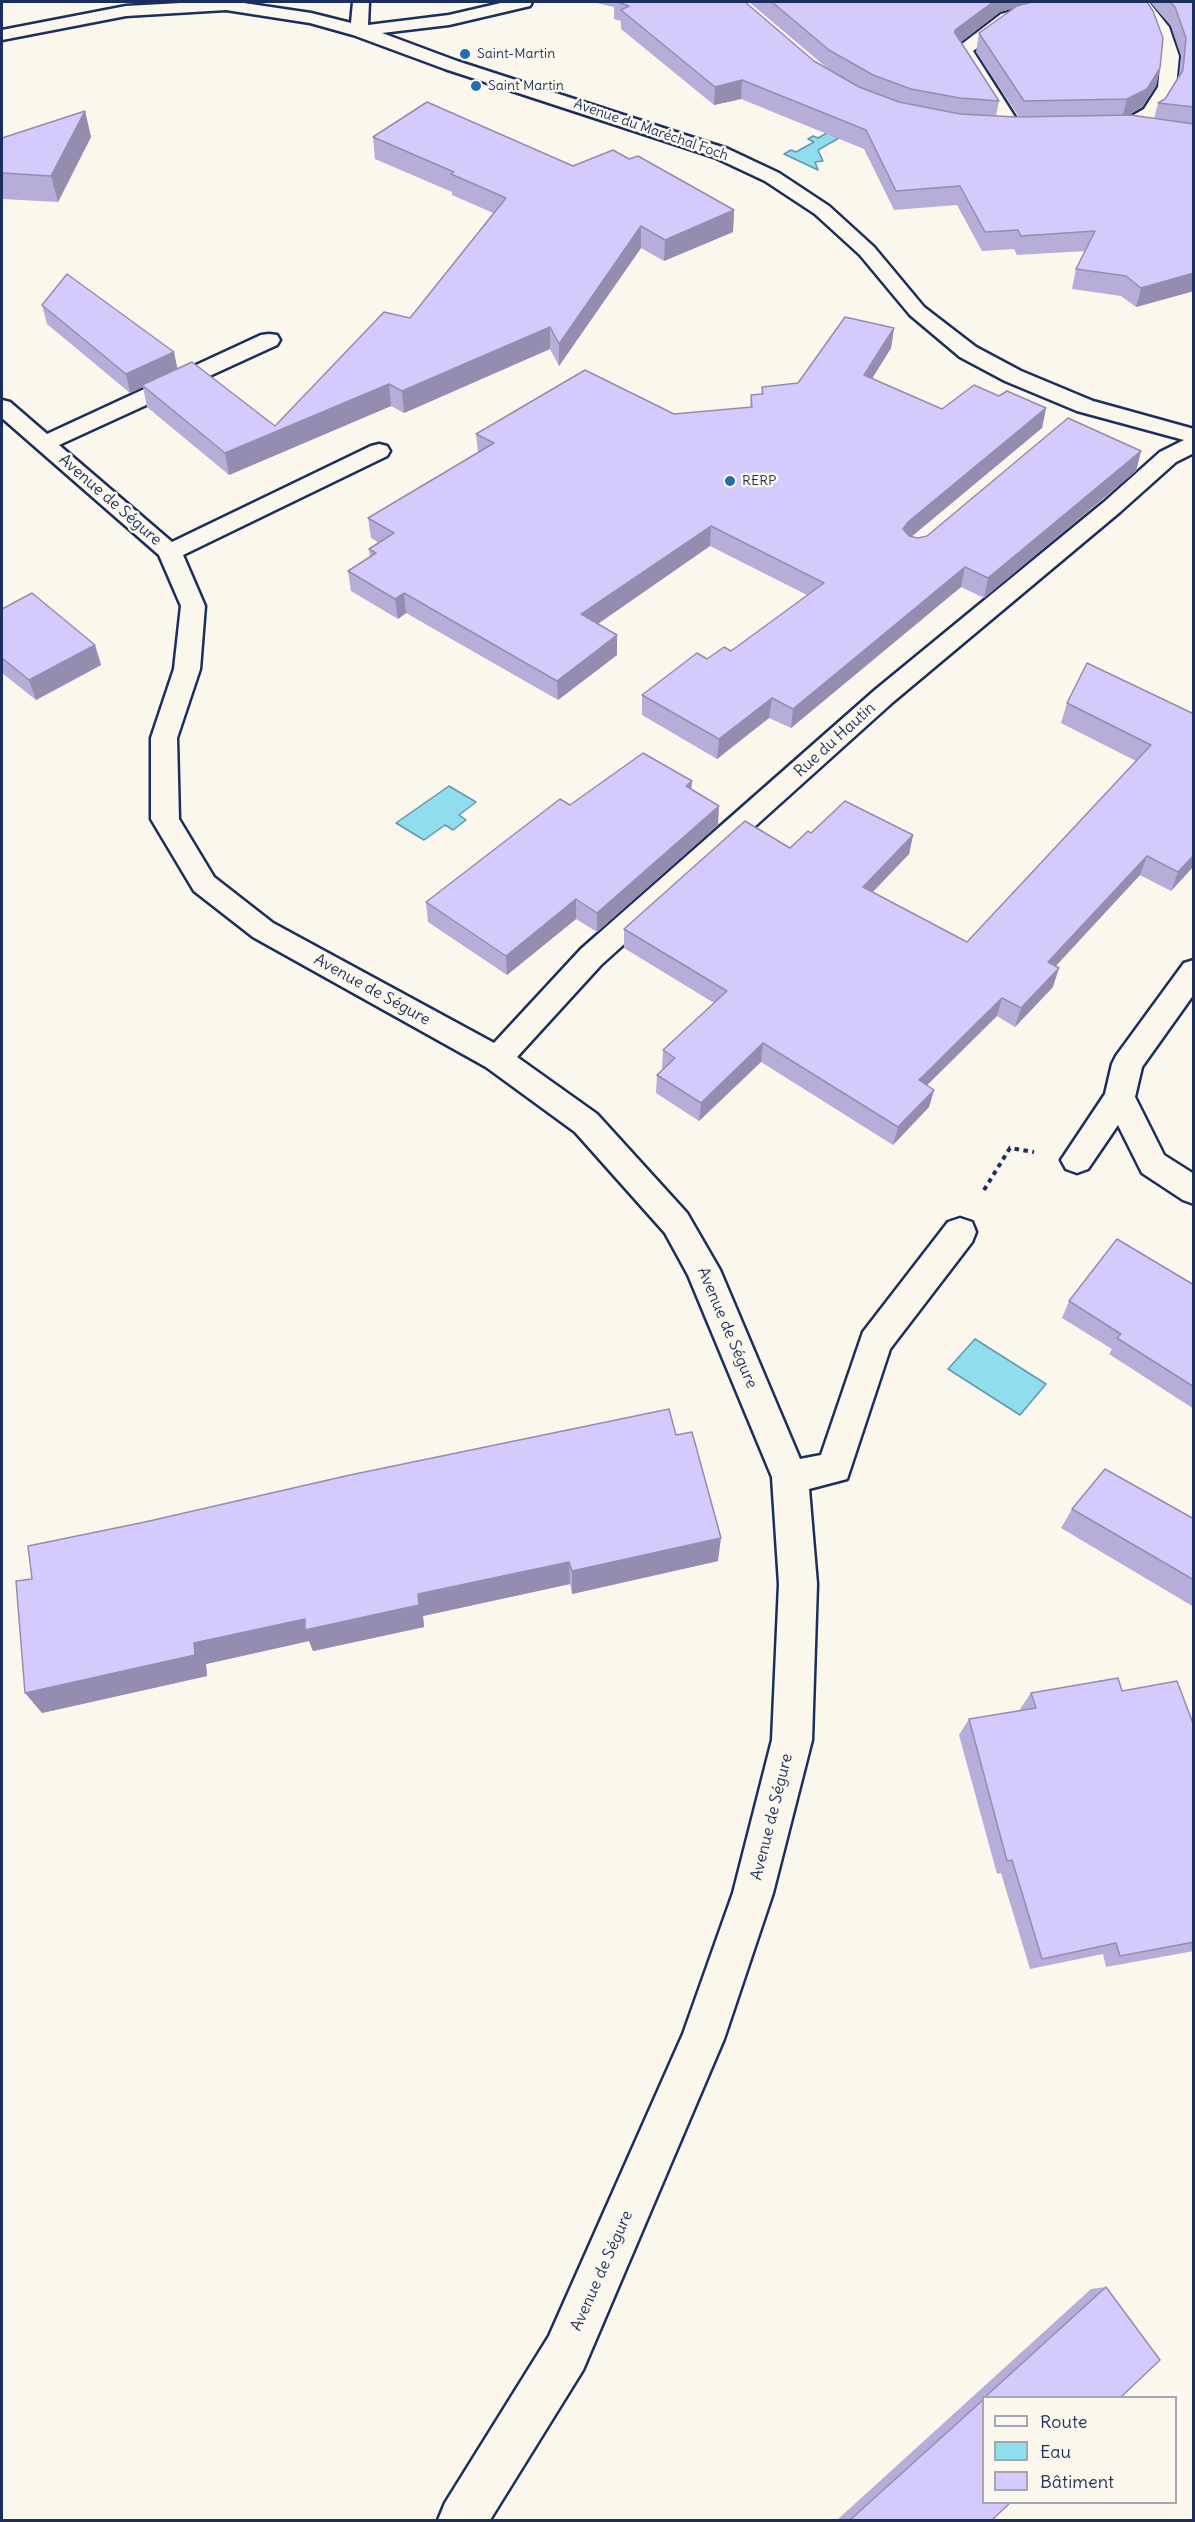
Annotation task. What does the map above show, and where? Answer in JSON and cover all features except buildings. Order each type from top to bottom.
[{"type":"street","points":[[361,2],[359,31],[448,20],[480,7],[524,2]]},
{"type":"street","points":[[1013,128],[963,50],[1006,18],[1062,2]]},
{"type":"street","points":[[1127,126],[1151,113],[1167,87],[1170,56],[1160,27],[1141,2]]},
{"type":"street","name":"Avenue du Maréchal Foch","points":[[2,35],[126,11],[226,5],[311,18],[359,31],[451,65],[721,153],[772,177],[829,217],[867,251],[917,311],[968,352],[1013,376],[1086,406],[1194,436]]},
{"type":"street","points":[[2,53],[62,9]]},
{"type":"street","points":[[1082,127],[1127,126],[1160,131]]},
{"type":"street","points":[[991,127],[1036,128]]},
{"type":"street","points":[[45,443],[269,340]]},
{"type":"street","points":[[1067,421],[1086,406]]},
{"type":"street","name":"Avenue de Ségure","points":[[2,407],[170,552],[193,606],[187,669],[164,738],[165,819],[204,884],[262,930],[497,1059],[586,1123],[676,1223],[703,1270],[790,1477],[798,1584],[792,1740],[753,1893],[703,2039],[566,2353],[462,2520]]},
{"type":"street","name":"Rue du Hautin","points":[[497,1059],[591,957],[875,704],[1112,507],[1168,457],[1194,444]]},
{"type":"street","points":[[170,552],[379,451]]},
{"type":"street","points":[[1077,1160],[1119,1097],[1127,1064],[1194,970]]},
{"type":"street","points":[[1119,1097],[1153,1164],[1194,1191]]},
{"type":"street","points":[[790,1477],[834,1468],[875,1342],[960,1232]]},
{"type":"path","points":[[960,1232],[994,1171],[1010,1148],[1077,1160]]},
{"type":"water","points":[[827,133],[839,138],[818,150],[823,161],[815,162],[818,170],[784,154],[791,150],[796,152],[814,142],[808,139],[813,136],[818,138]]},
{"type":"water","points":[[449,786],[476,802],[459,815],[466,820],[453,830],[445,825],[424,840],[396,823]]},
{"type":"water","points":[[975,1339],[1046,1384],[1020,1415],[948,1369]]},
{"type":"place","name":"Saint-Martin","points":[[465,54]]},
{"type":"place","name":"Saint Martin","points":[[476,86]]},
{"type":"place","name":"RERP","points":[[730,481]]}]
